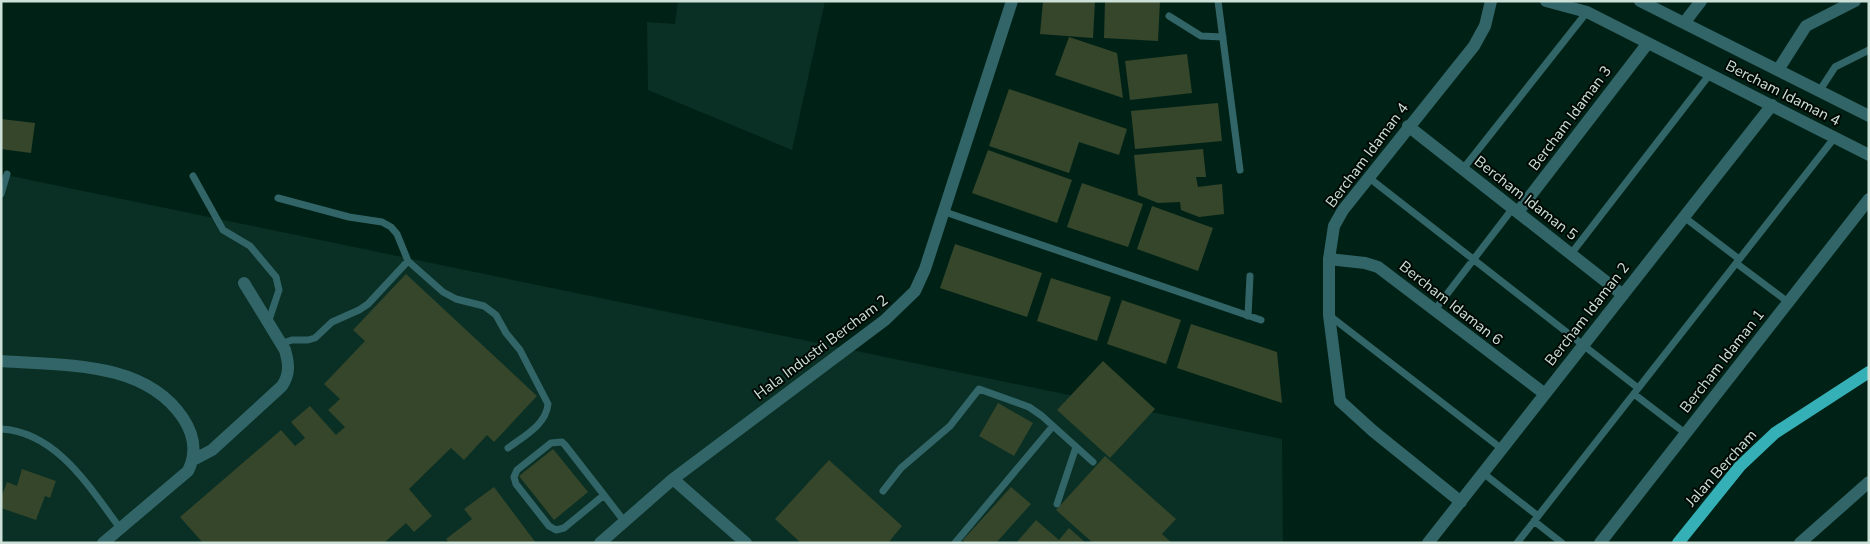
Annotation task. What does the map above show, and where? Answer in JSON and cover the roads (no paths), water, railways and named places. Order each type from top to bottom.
[{"type":"main road","name":"Jalan Bercham","points":[[1678,543],[1740,466],[1775,433],[1869,372]]},
{"type":"street","name":"Hala Industri Bercham 2","points":[[600,543],[673,479],[903,305],[915,291],[946,212],[1012,1]]},
{"type":"street","name":"Bercham Idaman 4","points":[[1461,502],[1342,404],[1338,394],[1329,315],[1329,259],[1334,226],[1343,210],[1481,36],[1491,1]]},
{"type":"street","name":"Bercham Idaman 4","points":[[1546,1],[1587,12],[1869,155]]},
{"type":"street","points":[[1640,1],[1869,116]]},
{"type":"street","points":[[1684,23],[1701,1]]},
{"type":"street","points":[[1778,70],[1806,26],[1855,1]]},
{"type":"street","name":"Bercham Idaman 3","points":[[1515,210],[1648,42]]},
{"type":"street","name":"Bercham Idaman 2","points":[[1428,543],[1772,105]]},
{"type":"street","name":"Bercham Idaman 5","points":[[1408,126],[1623,295]]},
{"type":"street","name":"Bercham Idaman 1","points":[[1600,543],[1869,199]]},
{"type":"street","name":"Bercham Idaman 6","points":[[1329,259],[1365,263],[1378,267],[1545,394]]},
{"type":"street","points":[[103,543],[175,484],[188,471],[195,459],[212,450],[282,386],[287,378],[288,361],[244,283]]},
{"type":"street","points":[[1,361],[87,368],[137,380],[170,403],[180,414],[192,435],[195,459]]},
{"type":"street","points":[[673,479],[746,543]]},
{"type":"street","points":[[1800,543],[1869,482]]},
{"type":"lane","points":[[1218,1],[1240,170]]},
{"type":"lane","points":[[1463,169],[1587,12]]},
{"type":"lane","points":[[1169,16],[1201,36],[1223,37]]},
{"type":"lane","points":[[1820,90],[1835,67],[1869,50]]},
{"type":"lane","points":[[1571,254],[1710,74]]},
{"type":"lane","points":[[1517,543],[1834,137]]},
{"type":"lane","points":[[1,194],[7,174]]},
{"type":"lane","points":[[193,176],[223,230],[246,242],[276,277],[279,290],[268,324]]},
{"type":"lane","points":[[1368,177],[1583,345],[1686,433]]},
{"type":"lane","points":[[278,198],[349,217],[382,222],[397,234],[408,261],[443,292],[456,299],[484,306],[496,315],[506,333],[520,350],[546,397],[547,411],[544,418],[508,448]]},
{"type":"lane","points":[[1434,311],[1515,210]]},
{"type":"lane","points":[[946,212],[1261,320]]},
{"type":"lane","points":[[1684,217],[1788,302]]},
{"type":"lane","points":[[280,344],[292,340],[315,338],[332,322],[368,304],[408,261]]},
{"type":"lane","points":[[1248,316],[1250,276]]},
{"type":"lane","points":[[1329,315],[1502,449]]},
{"type":"lane","points":[[883,491],[901,468],[950,426],[979,389],[1029,407],[1093,462]]},
{"type":"lane","points":[[956,543],[1053,426]]},
{"type":"lane","points":[[1,429],[12,430],[29,436],[66,460],[120,528]]},
{"type":"lane","points":[[604,495],[564,528],[556,530],[550,526],[516,484],[514,477],[517,470],[551,443],[558,441],[565,445],[604,495],[624,522]]},
{"type":"lane","points":[[1058,504],[1076,447]]},
{"type":"lane","points":[[1483,473],[1562,543]]}]
